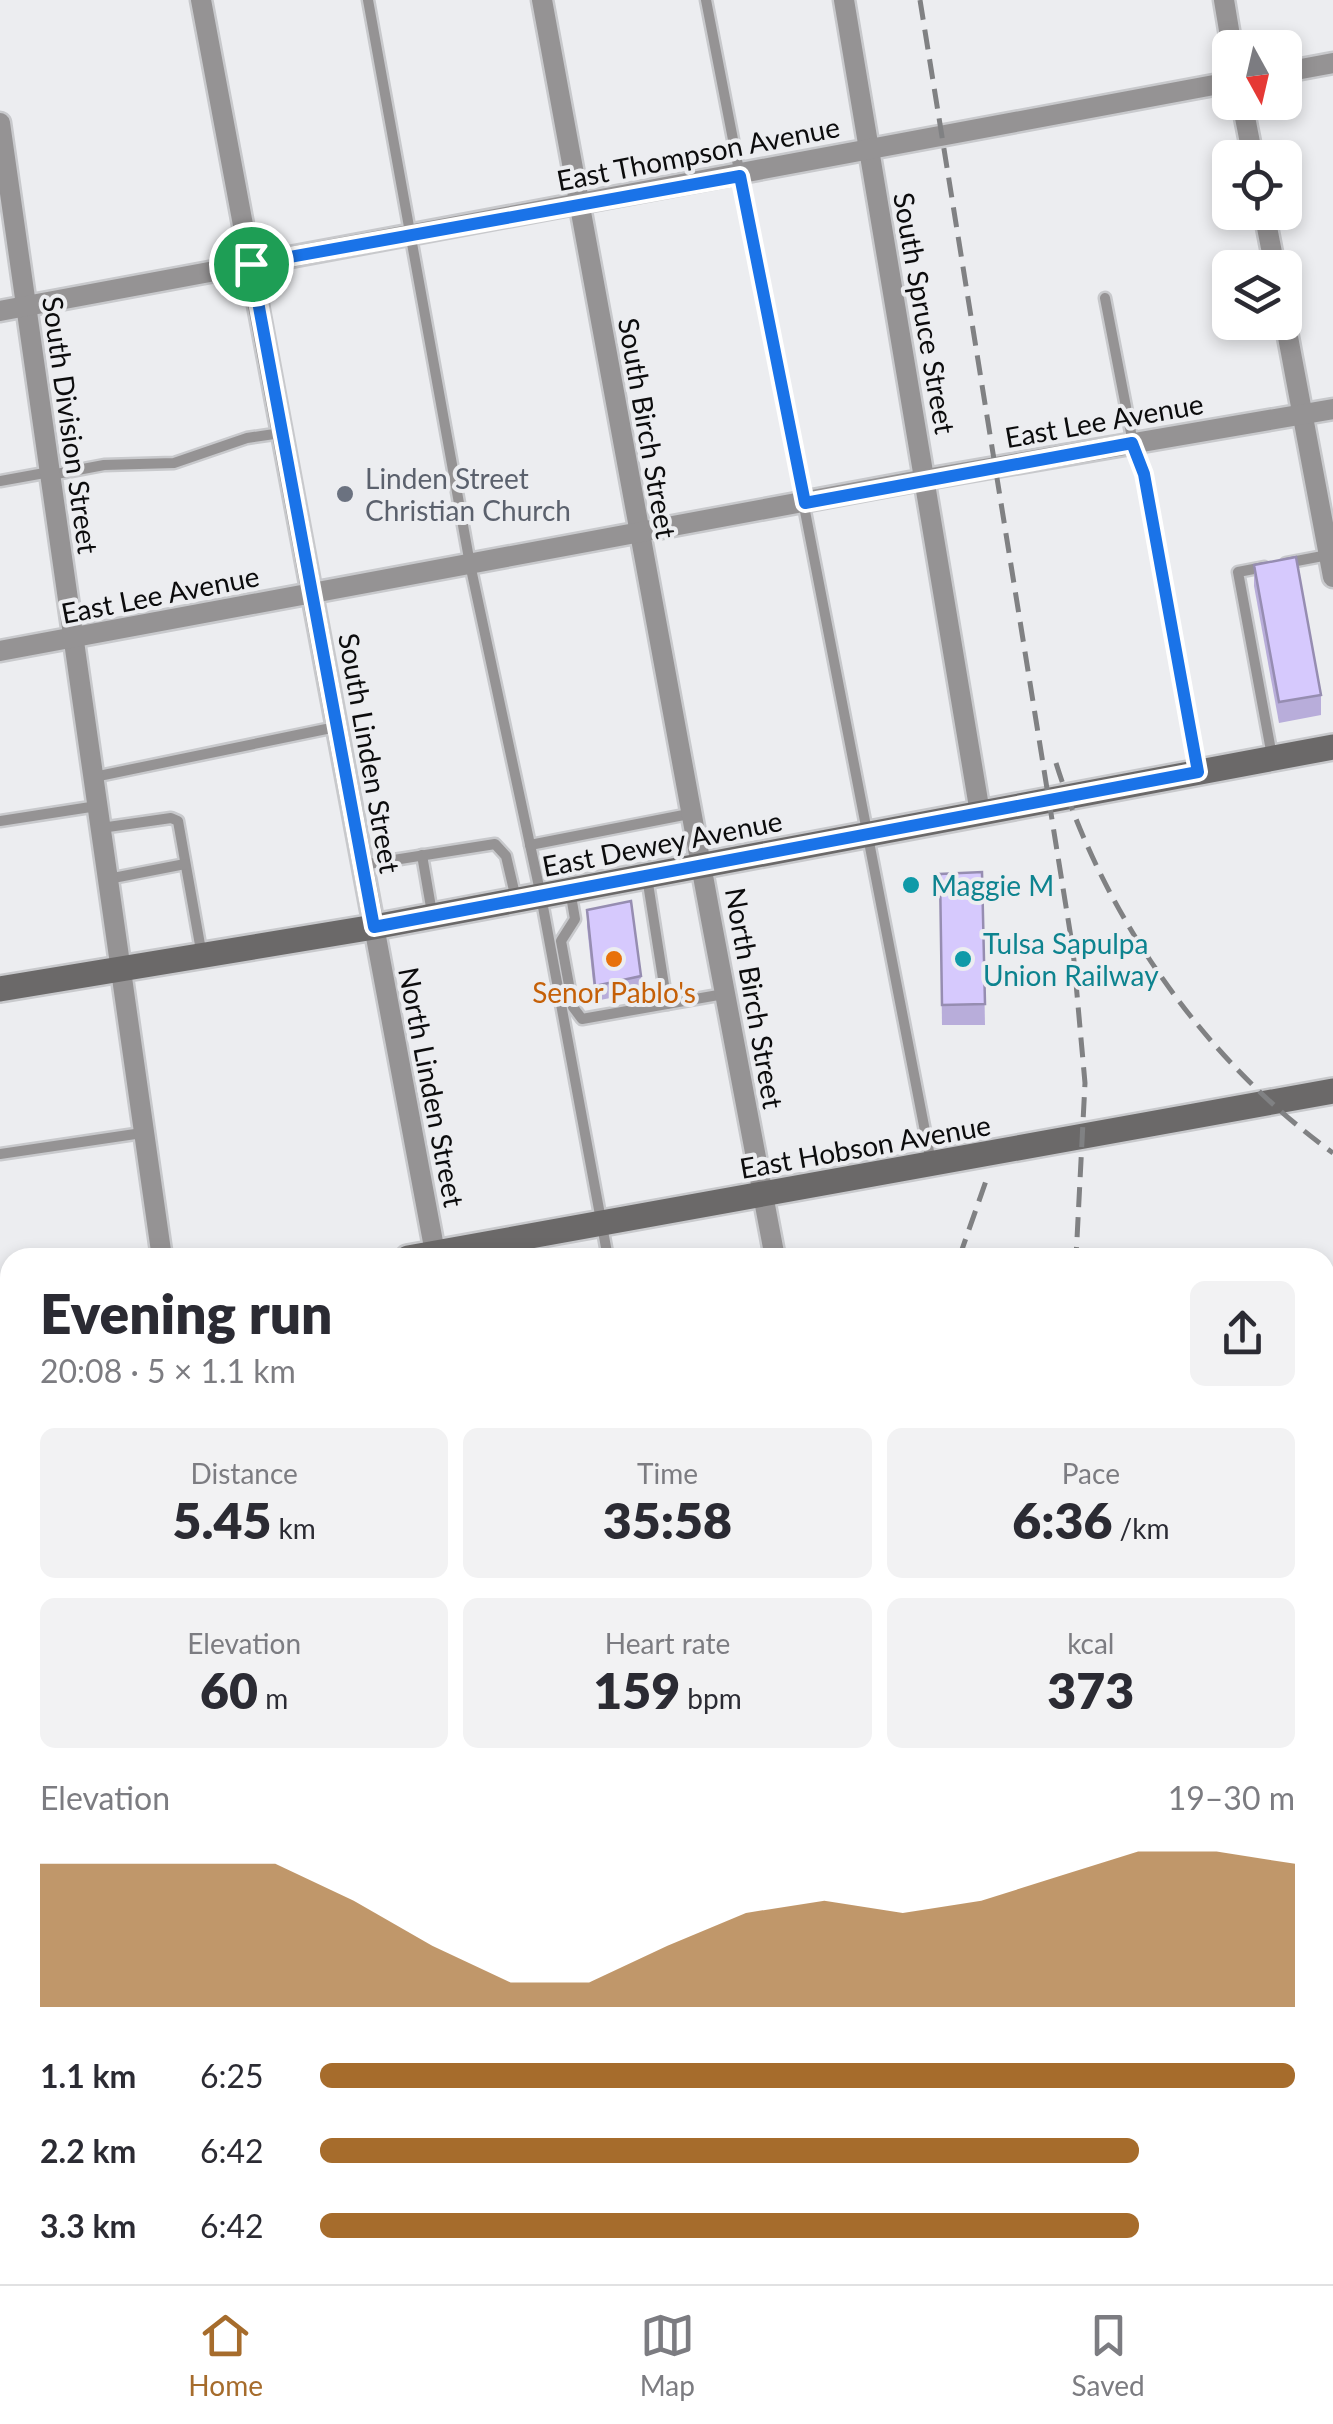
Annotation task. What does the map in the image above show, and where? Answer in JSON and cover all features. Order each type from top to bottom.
[{"type":"main road","name":"East Dewey Avenue","points":[[0,989],[374,927],[1333,747]]},
{"type":"main road","name":"East Hobson Avenue","points":[[474,1248],[1333,1090]]},
{"type":"street","name":"South Linden Street","points":[[201,0],[374,927]]},
{"type":"street","name":"South Birch Street","points":[[542,0],[638,534],[704,865]]},
{"type":"street","name":"South Spruce Street","points":[[844,0],[980,813]]},
{"type":"street","points":[[1224,0],[1229,30]]},
{"type":"street","points":[[1302,69],[1333,63]]},
{"type":"street","name":"East Thompson Avenue","points":[[0,311],[1212,85]]},
{"type":"street","name":"South Division Street","points":[[0,123],[160,1248]]},
{"type":"street","points":[[1289,340],[1333,576]]},
{"type":"street","name":"East Lee Avenue","points":[[0,652],[926,479],[1333,409]]},
{"type":"street","name":"North Birch Street","points":[[704,865],[773,1248]]},
{"type":"street","name":"North Linden Street","points":[[374,927],[435,1248]]},
{"type":"lane","points":[[368,0],[470,564],[530,845],[529,898],[607,1248]]},
{"type":"lane","points":[[706,0],[931,1164]]},
{"type":"lane","points":[[1105,298],[1132,443],[1144,474],[1198,772]]},
{"type":"lane","points":[[0,481],[119,464],[174,463],[248,438],[282,433]]},
{"type":"lane","points":[[1272,758],[1238,572],[1329,555]]},
{"type":"lane","points":[[94,777],[337,727]]},
{"type":"lane","points":[[0,821],[97,806]]},
{"type":"lane","points":[[530,845],[694,813]]},
{"type":"lane","points":[[100,828],[171,818],[178,821],[202,958]]},
{"type":"lane","points":[[362,865],[494,844],[506,856],[529,898]]},
{"type":"lane","points":[[422,855],[432,916]]},
{"type":"lane","points":[[108,879],[185,864]]},
{"type":"lane","points":[[647,876],[667,1004]]},
{"type":"lane","points":[[570,890],[576,920],[561,941],[573,1007],[582,1018],[725,994]]},
{"type":"lane","points":[[0,1154],[142,1134]]},
{"type":"building","points":[[1296,557],[1321,695],[1279,702],[1254,565]]},
{"type":"building","name":"Tulsa Sapulpa Union Railway","points":[[982,872],[985,1004],[942,1005],[940,874]]},
{"type":"building","name":"Senor Pablo's","points":[[631,901],[641,976],[595,986],[587,910]]},
{"type":"railway","points":[[920,0],[1073,950],[1085,1083],[1077,1248]]},
{"type":"railway","points":[[1056,763],[1101,875],[1163,980],[1241,1074],[1333,1153]]},
{"type":"railway","points":[[962,1248],[987,1178]]},
{"type":"place","name":"Linden Street Christian Church","points":[[345,494]]},
{"type":"place","name":"Maggie M","points":[[911,885]]},
{"type":"place","name":"Senor Pablo's","points":[[614,959]]},
{"type":"place","name":"Tulsa Sapulpa Union Railway","points":[[963,959]]},
{"type":"route","points":[[740,176],[805,503],[1132,443],[1144,474],[1198,772],[374,927],[251,264],[740,176]]}]
